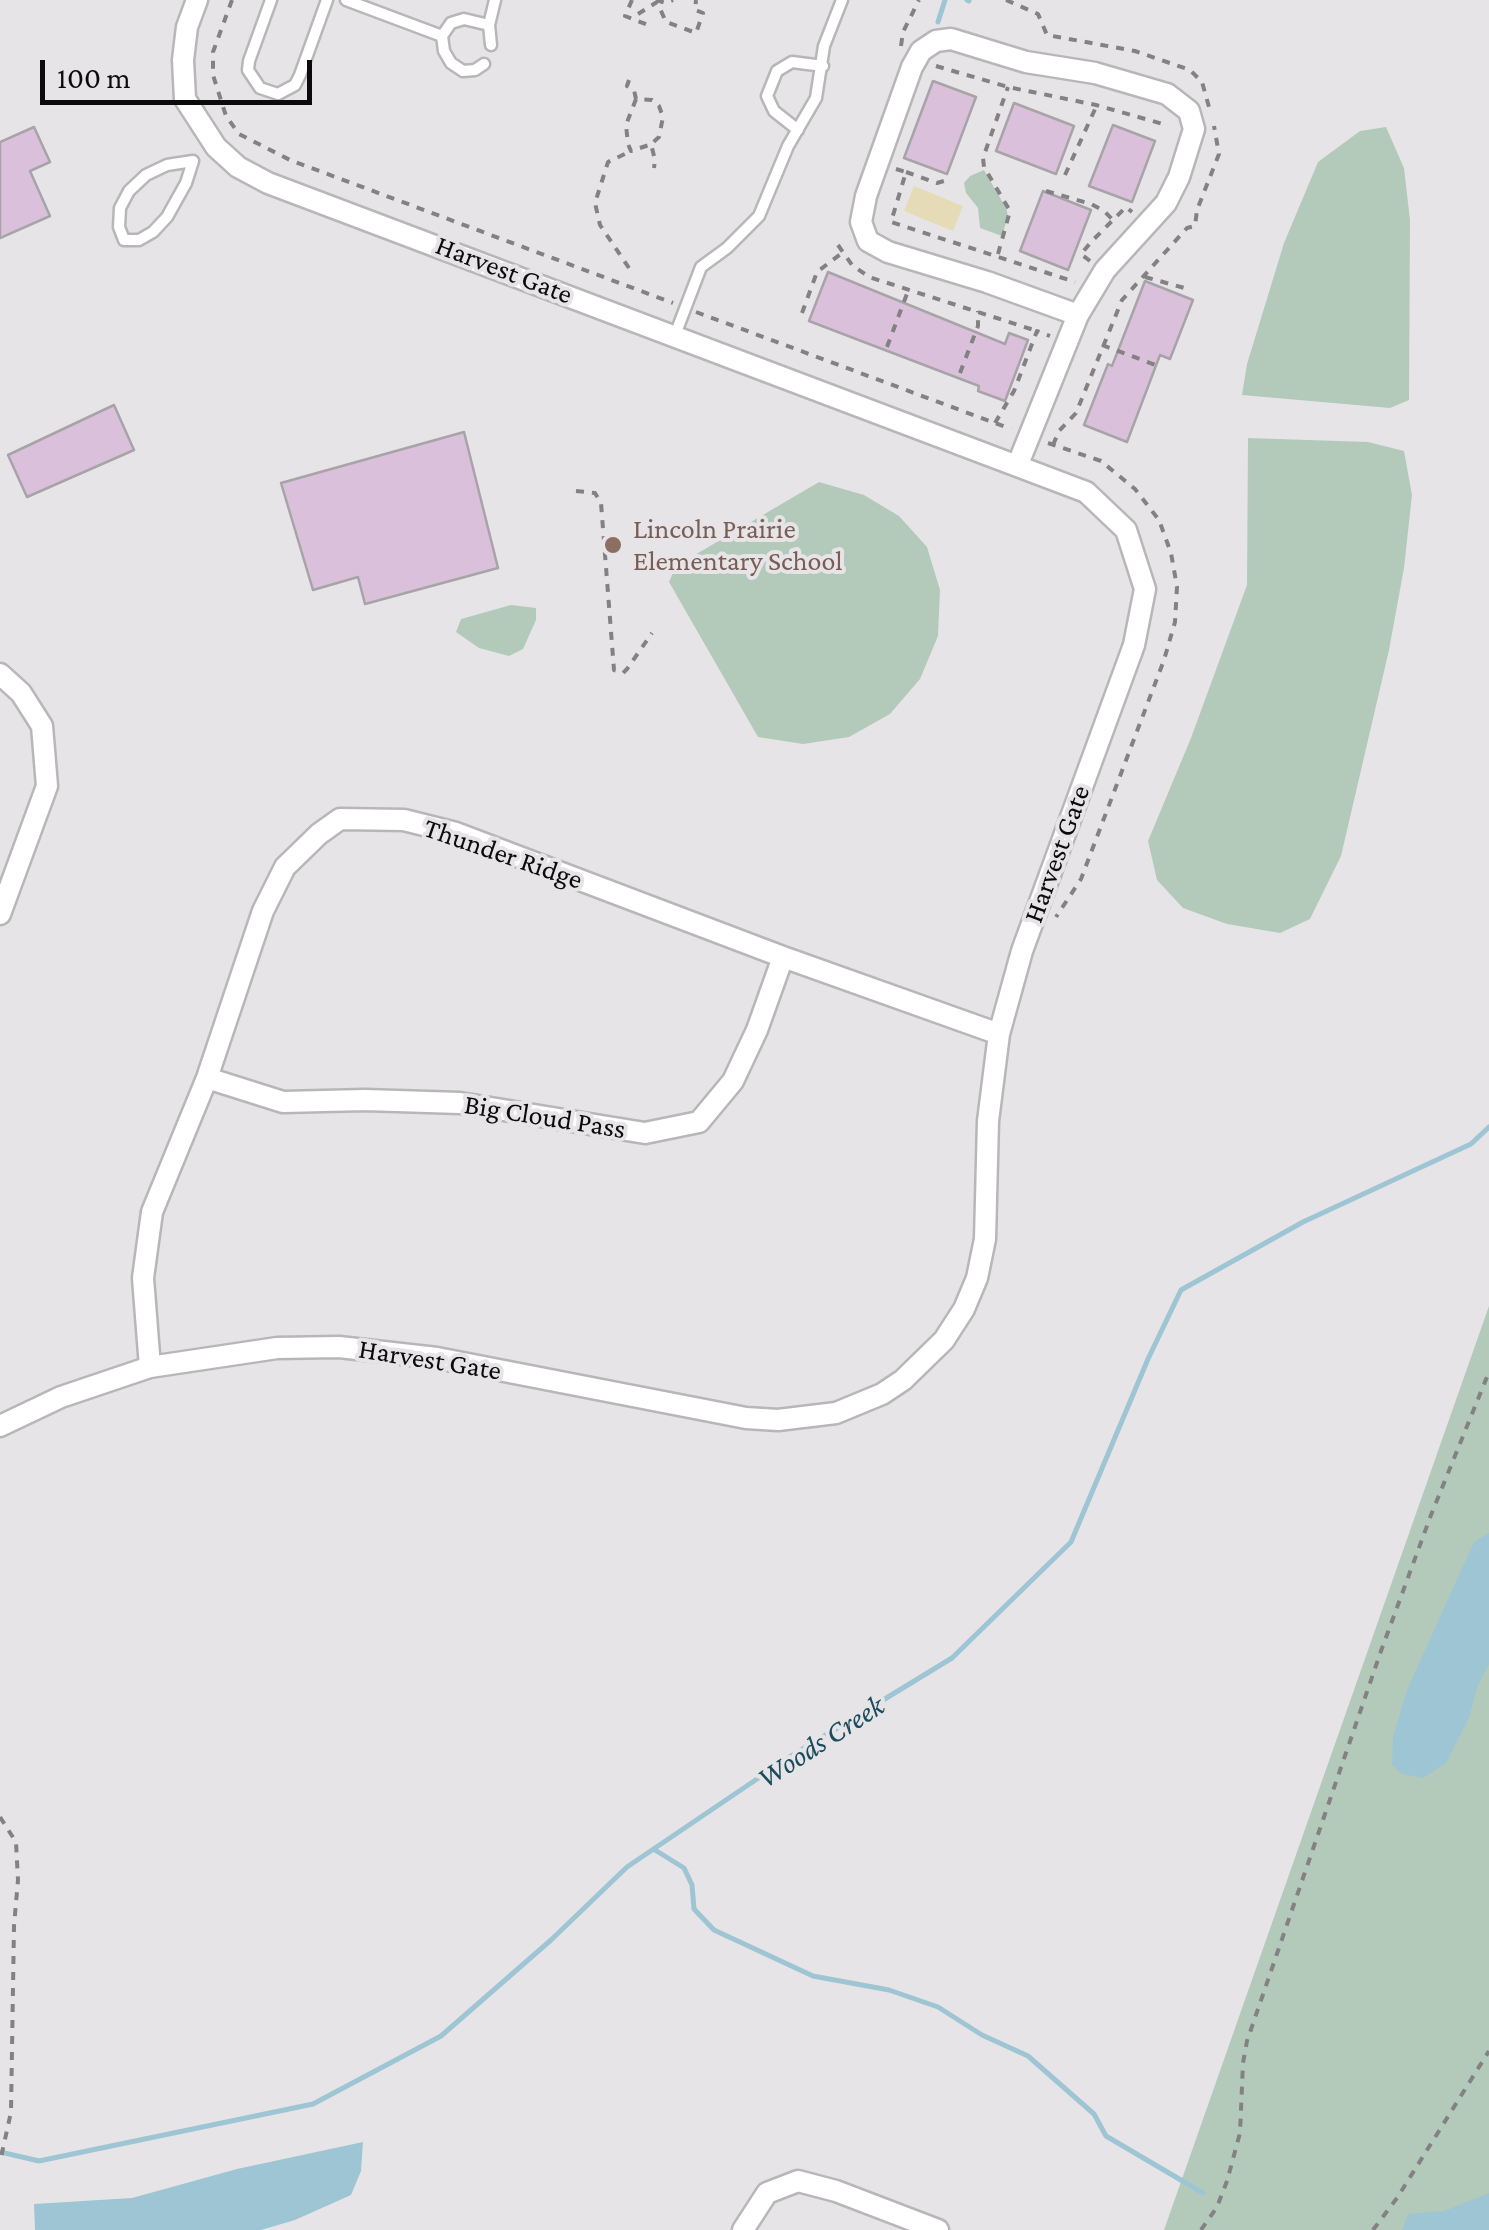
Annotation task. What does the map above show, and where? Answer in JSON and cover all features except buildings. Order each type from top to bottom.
[{"type":"street","name":"Harvest Gate","points":[[0,1426],[61,1397],[150,1367],[277,1348],[339,1347],[437,1358],[746,1418],[812,1416],[857,1405],[892,1387],[944,1340],[964,1309],[977,1278],[985,1240],[988,1121],[999,1034],[1022,951],[1134,645],[1145,589],[1126,530],[1086,492],[268,183],[238,167],[213,143],[185,99],[183,60],[187,27],[197,0]]},
{"type":"street","points":[[1018,464],[1078,315],[1105,270],[1166,203],[1194,129],[1189,110],[1167,94],[1121,79],[1026,62],[951,39],[936,40],[921,51],[912,67],[866,196],[861,222],[868,241],[888,252],[1078,315]]},
{"type":"street","points":[[0,674],[21,693],[42,726],[47,786],[0,914]]},
{"type":"street","name":"Thunder Ridge","points":[[150,1367],[143,1278],[152,1212],[206,1078],[263,910],[285,867],[318,834],[340,820],[404,820],[456,832],[783,958],[999,1034]]},
{"type":"street","name":"Big Cloud Pass","points":[[206,1078],[283,1102],[460,1102],[646,1132],[681,1126],[699,1122],[733,1080],[757,1030],[783,958]]},
{"type":"street","points":[[743,2230],[768,2193],[798,2182],[836,2191],[938,2230]]},
{"type":"lane","points":[[272,0],[248,70],[260,88],[278,94],[295,86],[327,0]]},
{"type":"lane","points":[[346,0],[442,36]]},
{"type":"lane","points":[[492,45],[489,25],[495,0]]},
{"type":"lane","points":[[676,335],[701,268],[759,216],[788,146],[816,98],[824,46],[842,0]]},
{"type":"lane","points":[[484,64],[463,71],[451,63],[442,36],[451,23],[464,20],[489,25]]},
{"type":"lane","points":[[798,130],[774,111],[767,96],[777,71],[792,62],[823,66]]},
{"type":"lane","points":[[193,161],[167,165],[128,190],[120,208],[119,227],[124,240],[139,240],[166,217],[186,183],[193,161],[213,143]]},
{"type":"path","points":[[232,0],[213,58],[216,85],[226,116],[239,134],[259,147],[1101,461],[1135,488],[1158,520],[1170,552],[1177,587],[1175,622],[1082,879],[1058,918]]},
{"type":"path","points":[[632,0],[625,16],[648,25]]},
{"type":"path","points":[[638,14],[657,1],[673,0]]},
{"type":"path","points":[[657,1],[666,22],[696,33],[703,13],[694,10],[696,0]]},
{"type":"path","points":[[902,52],[903,32],[918,0]]},
{"type":"path","points":[[1006,0],[1038,14],[1047,35],[1135,52],[1190,70],[1202,82],[1219,154],[1197,210],[1196,226],[1187,228],[1122,300],[1076,413],[1053,444]]},
{"type":"path","points":[[200,56],[213,58]]},
{"type":"path","points":[[928,64],[1164,124]]},
{"type":"path","points":[[628,80],[627,86],[634,90],[636,99],[625,133],[631,151]]},
{"type":"path","points":[[998,255],[1010,211],[984,167],[983,158],[1008,87]]},
{"type":"path","points":[[630,268],[600,225],[595,203],[608,162],[660,137],[663,117],[659,106],[652,100],[636,99]]},
{"type":"path","points":[[1064,174],[1094,117],[1096,105]]},
{"type":"path","points":[[651,144],[654,168]]},
{"type":"path","points":[[890,167],[937,183],[944,181]]},
{"type":"path","points":[[906,172],[891,222],[1081,284]]},
{"type":"path","points":[[1046,191],[1092,204],[1114,221]]},
{"type":"path","points":[[1088,272],[1094,264],[1081,254],[1126,207],[1132,212]]},
{"type":"path","points":[[838,245],[869,277],[1054,338]]},
{"type":"path","points":[[802,313],[817,272],[843,253]]},
{"type":"path","points":[[1143,276],[1188,290]]},
{"type":"path","points":[[887,347],[908,291]]},
{"type":"path","points":[[960,372],[978,326],[978,311]]},
{"type":"path","points":[[995,422],[1014,390],[1037,331]]},
{"type":"path","points":[[1102,344],[1161,367]]},
{"type":"path","points":[[576,491],[596,493],[600,503],[614,670],[627,669],[652,633]]},
{"type":"path","points":[[1202,2230],[1217,2207],[1236,2145],[1243,2108],[1243,2062],[1255,2019],[1387,1634],[1489,1372]]},
{"type":"path","points":[[0,1816],[16,1842],[18,1880],[8,2136],[0,2162]]},
{"type":"path","points":[[1373,2230],[1489,2051]]},
{"type":"green space","points":[[1386,127],[1404,168],[1410,220],[1409,400],[1390,408],[1242,395],[1247,364],[1284,243],[1318,162],[1360,131]]},
{"type":"green space","points":[[984,170],[1006,208],[1008,216],[1002,236],[980,228],[978,208],[966,193],[964,183]]},
{"type":"green space","points":[[1248,438],[1368,442],[1404,451],[1412,495],[1389,650],[1341,856],[1310,919],[1280,933],[1227,924],[1183,908],[1157,880],[1148,841],[1247,585]]},
{"type":"green space","points":[[819,482],[864,495],[899,516],[927,547],[940,590],[938,636],[920,679],[890,714],[849,737],[803,744],[758,737],[669,582],[676,566]]},
{"type":"green space","points":[[511,605],[536,608],[536,620],[523,649],[509,656],[479,648],[456,632],[461,619]]},
{"type":"green space","points":[[1489,1306],[1489,2230],[1164,2230]]},
{"type":"sand","points":[[914,186],[963,206],[953,231],[904,211]]},
{"type":"water","points":[[1489,1533],[1489,1664],[1477,1687],[1469,1718],[1446,1763],[1423,1778],[1402,1774],[1392,1765],[1393,1737],[1407,1690],[1474,1542]]},
{"type":"water","points":[[363,2142],[361,2171],[351,2195],[295,2220],[261,2230],[35,2230],[34,2204],[132,2198],[237,2169]]},
{"type":"water","points":[[1489,2193],[1489,2230],[1402,2230],[1408,2214],[1444,2211]]},
{"type":"waterway","points":[[938,22],[945,0]]},
{"type":"waterway","name":"Woods Creek","points":[[0,2152],[39,2161],[313,2104],[441,2036],[627,1867],[788,1758],[952,1658],[1071,1542],[1181,1290],[1303,1222],[1471,1144],[1489,1127]]},
{"type":"waterway","points":[[655,1850],[684,1868],[692,1885],[694,1909],[714,1930],[813,1976],[889,1990],[938,2007],[982,2035],[1028,2056],[1094,2114],[1106,2136],[1203,2193]]},
{"type":"place","name":"Lincoln Prairie Elementary School","points":[[613,545]]}]
